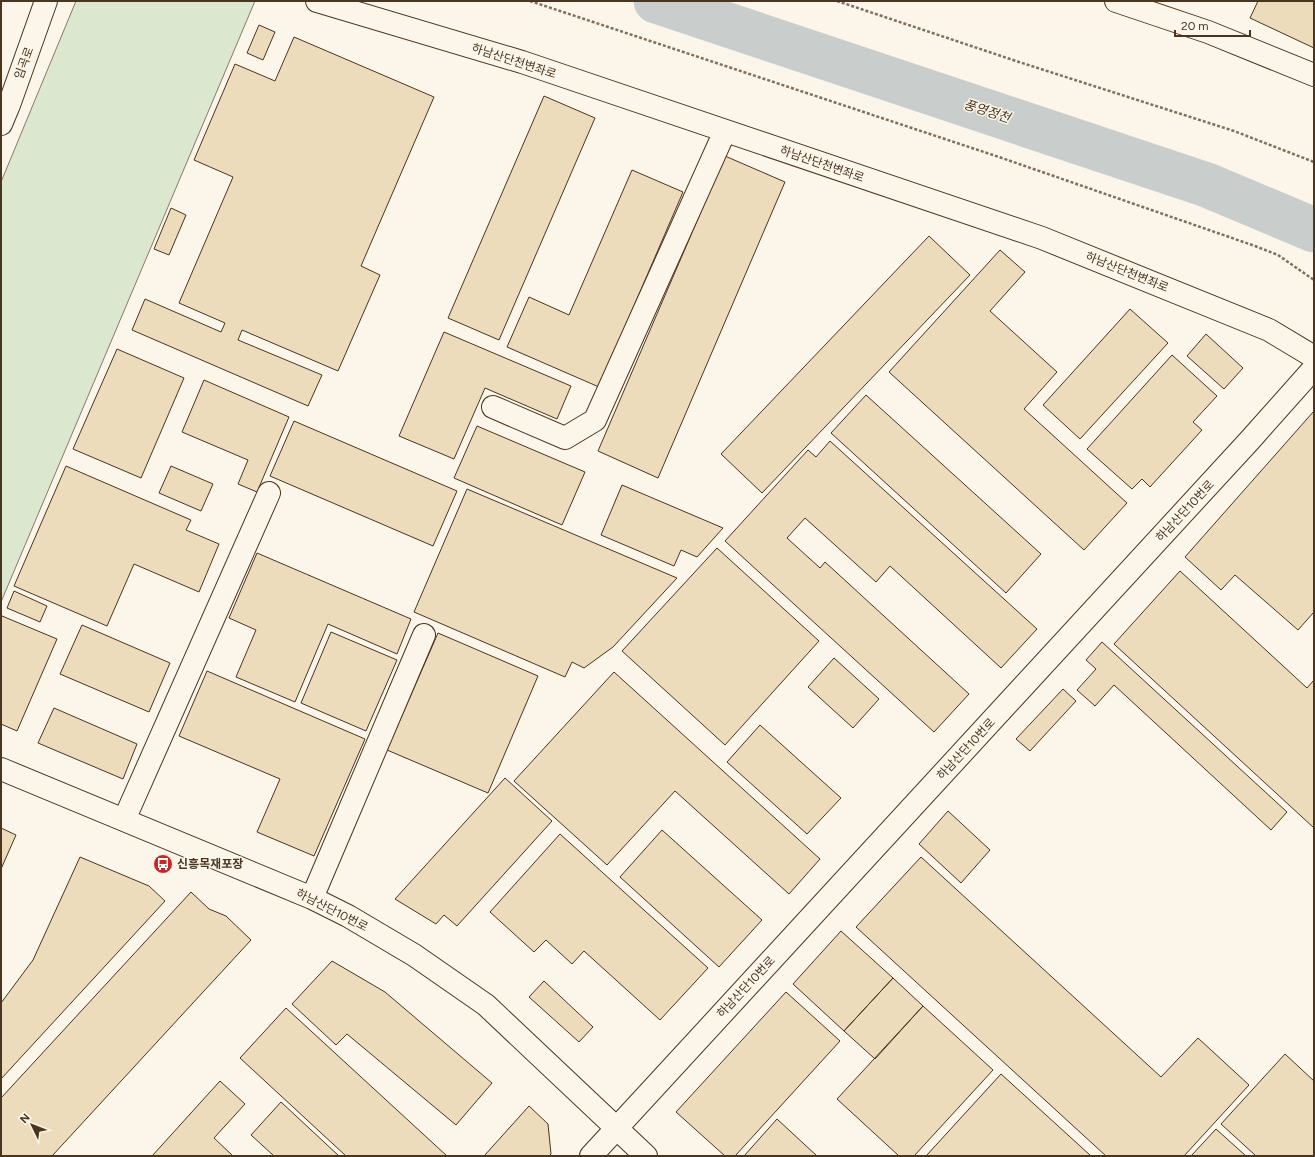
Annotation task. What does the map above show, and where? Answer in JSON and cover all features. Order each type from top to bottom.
[{"type":"street","name":"임곡로","points":[[1,124],[46,1]]},
{"type":"street","name":"하남산단천변좌로","points":[[317,1],[522,62],[1042,238],[1269,330],[1314,357]]},
{"type":"street","points":[[1116,1],[1208,32],[1314,75]]},
{"type":"street","points":[[493,408],[565,438],[595,420],[725,131]]},
{"type":"street","name":"하남산단10번로","points":[[591,1156],[1314,368]]},
{"type":"street","points":[[124,820],[269,493]]},
{"type":"street","points":[[312,898],[424,635]]},
{"type":"street","name":"하남산단10번로","points":[[1,769],[312,898],[348,916],[414,955],[486,1005],[616,1128]]},
{"type":"street","points":[[616,1128],[646,1156]]},
{"type":"path","points":[[530,1],[999,156],[1255,246],[1278,255],[1314,280]]},
{"type":"path","points":[[837,1],[1019,62],[1234,131],[1314,162]]},
{"type":"green space","points":[[76,1],[255,1],[1,602],[1,182]]},
{"type":"building","points":[[1258,1],[1314,1],[1314,48],[1250,18]]},
{"type":"building","points":[[259,25],[275,32],[263,60],[247,53]]},
{"type":"building","points":[[294,37],[434,97],[361,266],[380,275],[338,371],[242,330],[238,340],[322,375],[308,406],[132,330],[145,299],[221,332],[225,323],[179,303],[233,177],[194,160],[235,64],[275,81]]},
{"type":"building","points":[[544,96],[595,118],[499,340],[448,318]]},
{"type":"building","points":[[725,156],[785,182],[658,478],[598,451]]},
{"type":"building","points":[[632,170],[683,192],[599,387],[507,347],[529,297],[569,315]]},
{"type":"building","points":[[171,208],[186,215],[169,255],[154,249]]},
{"type":"building","points":[[929,236],[970,275],[762,493],[721,454]]},
{"type":"building","points":[[1000,250],[1025,272],[990,311],[1057,372],[1024,409],[1127,503],[1084,550],[889,372]]},
{"type":"building","points":[[1130,309],[1168,343],[1080,439],[1043,405]]},
{"type":"building","points":[[444,332],[571,386],[557,419],[485,388],[454,459],[399,436]]},
{"type":"building","points":[[1206,334],[1243,368],[1224,389],[1187,356]]},
{"type":"building","points":[[117,349],[184,378],[141,478],[73,449]]},
{"type":"building","points":[[1172,355],[1217,396],[1193,422],[1202,430],[1150,487],[1142,479],[1132,489],[1087,449]]},
{"type":"building","points":[[204,380],[289,417],[257,492],[238,484],[248,460],[182,432]]},
{"type":"building","points":[[866,395],[1041,554],[1006,593],[831,433]]},
{"type":"building","points":[[1314,411],[1314,612],[1298,630],[1235,575],[1221,590],[1185,557]]},
{"type":"building","points":[[294,421],[457,491],[433,546],[270,476]]},
{"type":"building","points":[[477,426],[585,472],[562,525],[454,478]]},
{"type":"building","points":[[830,441],[1037,629],[1001,668],[890,566],[876,582],[805,518],[787,538],[820,568],[825,562],[969,694],[934,732],[725,541],[808,450],[816,457]]},
{"type":"building","points":[[66,466],[191,520],[186,530],[219,544],[199,592],[134,564],[107,626],[14,586]]},
{"type":"building","points":[[171,466],[213,484],[201,511],[159,493]]},
{"type":"building","points":[[622,485],[723,528],[697,557],[681,550],[674,566],[601,535]]},
{"type":"building","points":[[467,489],[677,578],[613,647],[584,668],[572,662],[565,677],[414,612]]},
{"type":"building","points":[[717,548],[819,641],[725,745],[622,651]]},
{"type":"building","points":[[257,553],[411,619],[397,654],[328,624],[295,702],[236,677],[256,630],[229,618]]},
{"type":"building","points":[[1180,571],[1307,688],[1314,680],[1314,828],[1114,644]]},
{"type":"building","points":[[14,591],[47,606],[40,622],[7,608]]},
{"type":"building","points":[[2,616],[57,639],[17,731],[1,724]]},
{"type":"building","points":[[82,625],[170,663],[149,712],[60,674]]},
{"type":"building","points":[[331,632],[397,660],[366,731],[301,703]]},
{"type":"building","points":[[438,633],[538,676],[488,793],[387,750]]},
{"type":"building","points":[[1102,642],[1287,812],[1271,830],[1114,685],[1095,706],[1077,690],[1096,669],[1086,660]]},
{"type":"building","points":[[834,658],[879,699],[853,728],[808,687]]},
{"type":"building","points":[[207,671],[365,739],[314,856],[257,832],[280,779],[179,736]]},
{"type":"building","points":[[614,672],[820,859],[789,894],[675,791],[607,865],[514,781]]},
{"type":"building","points":[[1063,689],[1076,701],[1030,751],[1016,739]]},
{"type":"building","points":[[54,708],[137,744],[123,779],[38,743]]},
{"type":"building","points":[[760,725],[841,798],[807,834],[727,762]]},
{"type":"building","points":[[505,778],[552,821],[457,926],[444,915],[436,924],[395,899]]},
{"type":"building","points":[[948,811],[990,850],[961,883],[919,844]]},
{"type":"building","points":[[1,828],[16,835],[1,869]]},
{"type":"building","points":[[662,830],[762,920],[719,967],[620,877]]},
{"type":"building","points":[[560,834],[708,968],[660,1020],[584,951],[572,964],[546,940],[534,952],[490,912]]},
{"type":"building","points":[[80,857],[149,886],[165,901],[1,1079],[1,1003],[33,960]]},
{"type":"building","points":[[921,857],[1161,1077],[1198,1038],[1249,1085],[1184,1156],[1106,1156],[856,927]]},
{"type":"building","points":[[191,892],[209,909],[226,916],[251,940],[52,1156],[1,1156],[1,1098]]},
{"type":"building","points":[[841,931],[893,978],[844,1031],[793,984]]},
{"type":"building","points":[[332,961],[385,992],[492,1083],[456,1125],[347,1034],[336,1045],[292,1004]]},
{"type":"building","points":[[893,978],[923,1006],[875,1059],[844,1031]]},
{"type":"building","points":[[544,981],[593,1027],[579,1042],[529,997]]},
{"type":"building","points":[[786,992],[840,1041],[735,1156],[725,1156],[676,1112]]},
{"type":"building","points":[[923,1006],[993,1070],[914,1156],[899,1156],[837,1099]]},
{"type":"building","points":[[286,1008],[447,1156],[346,1156],[240,1058]]},
{"type":"building","points":[[1285,1054],[1314,1081],[1314,1156],[1256,1156],[1221,1124]]},
{"type":"building","points":[[1001,1074],[1091,1156],[926,1156]]},
{"type":"building","points":[[220,1081],[245,1104],[214,1138],[233,1156],[152,1156]]},
{"type":"building","points":[[281,1102],[339,1156],[274,1156],[251,1135]]},
{"type":"building","points":[[529,1106],[548,1124],[551,1154],[549,1156],[484,1156]]},
{"type":"building","points":[[777,1119],[817,1156],[744,1156]]},
{"type":"building","points":[[1216,1129],[1246,1156],[1191,1156]]},
{"type":"waterway","name":"풍영정천","points":[[656,1],[1207,185],[1314,230]]},
{"type":"place","name":"신흥목재포장","points":[[163,864]]}]
